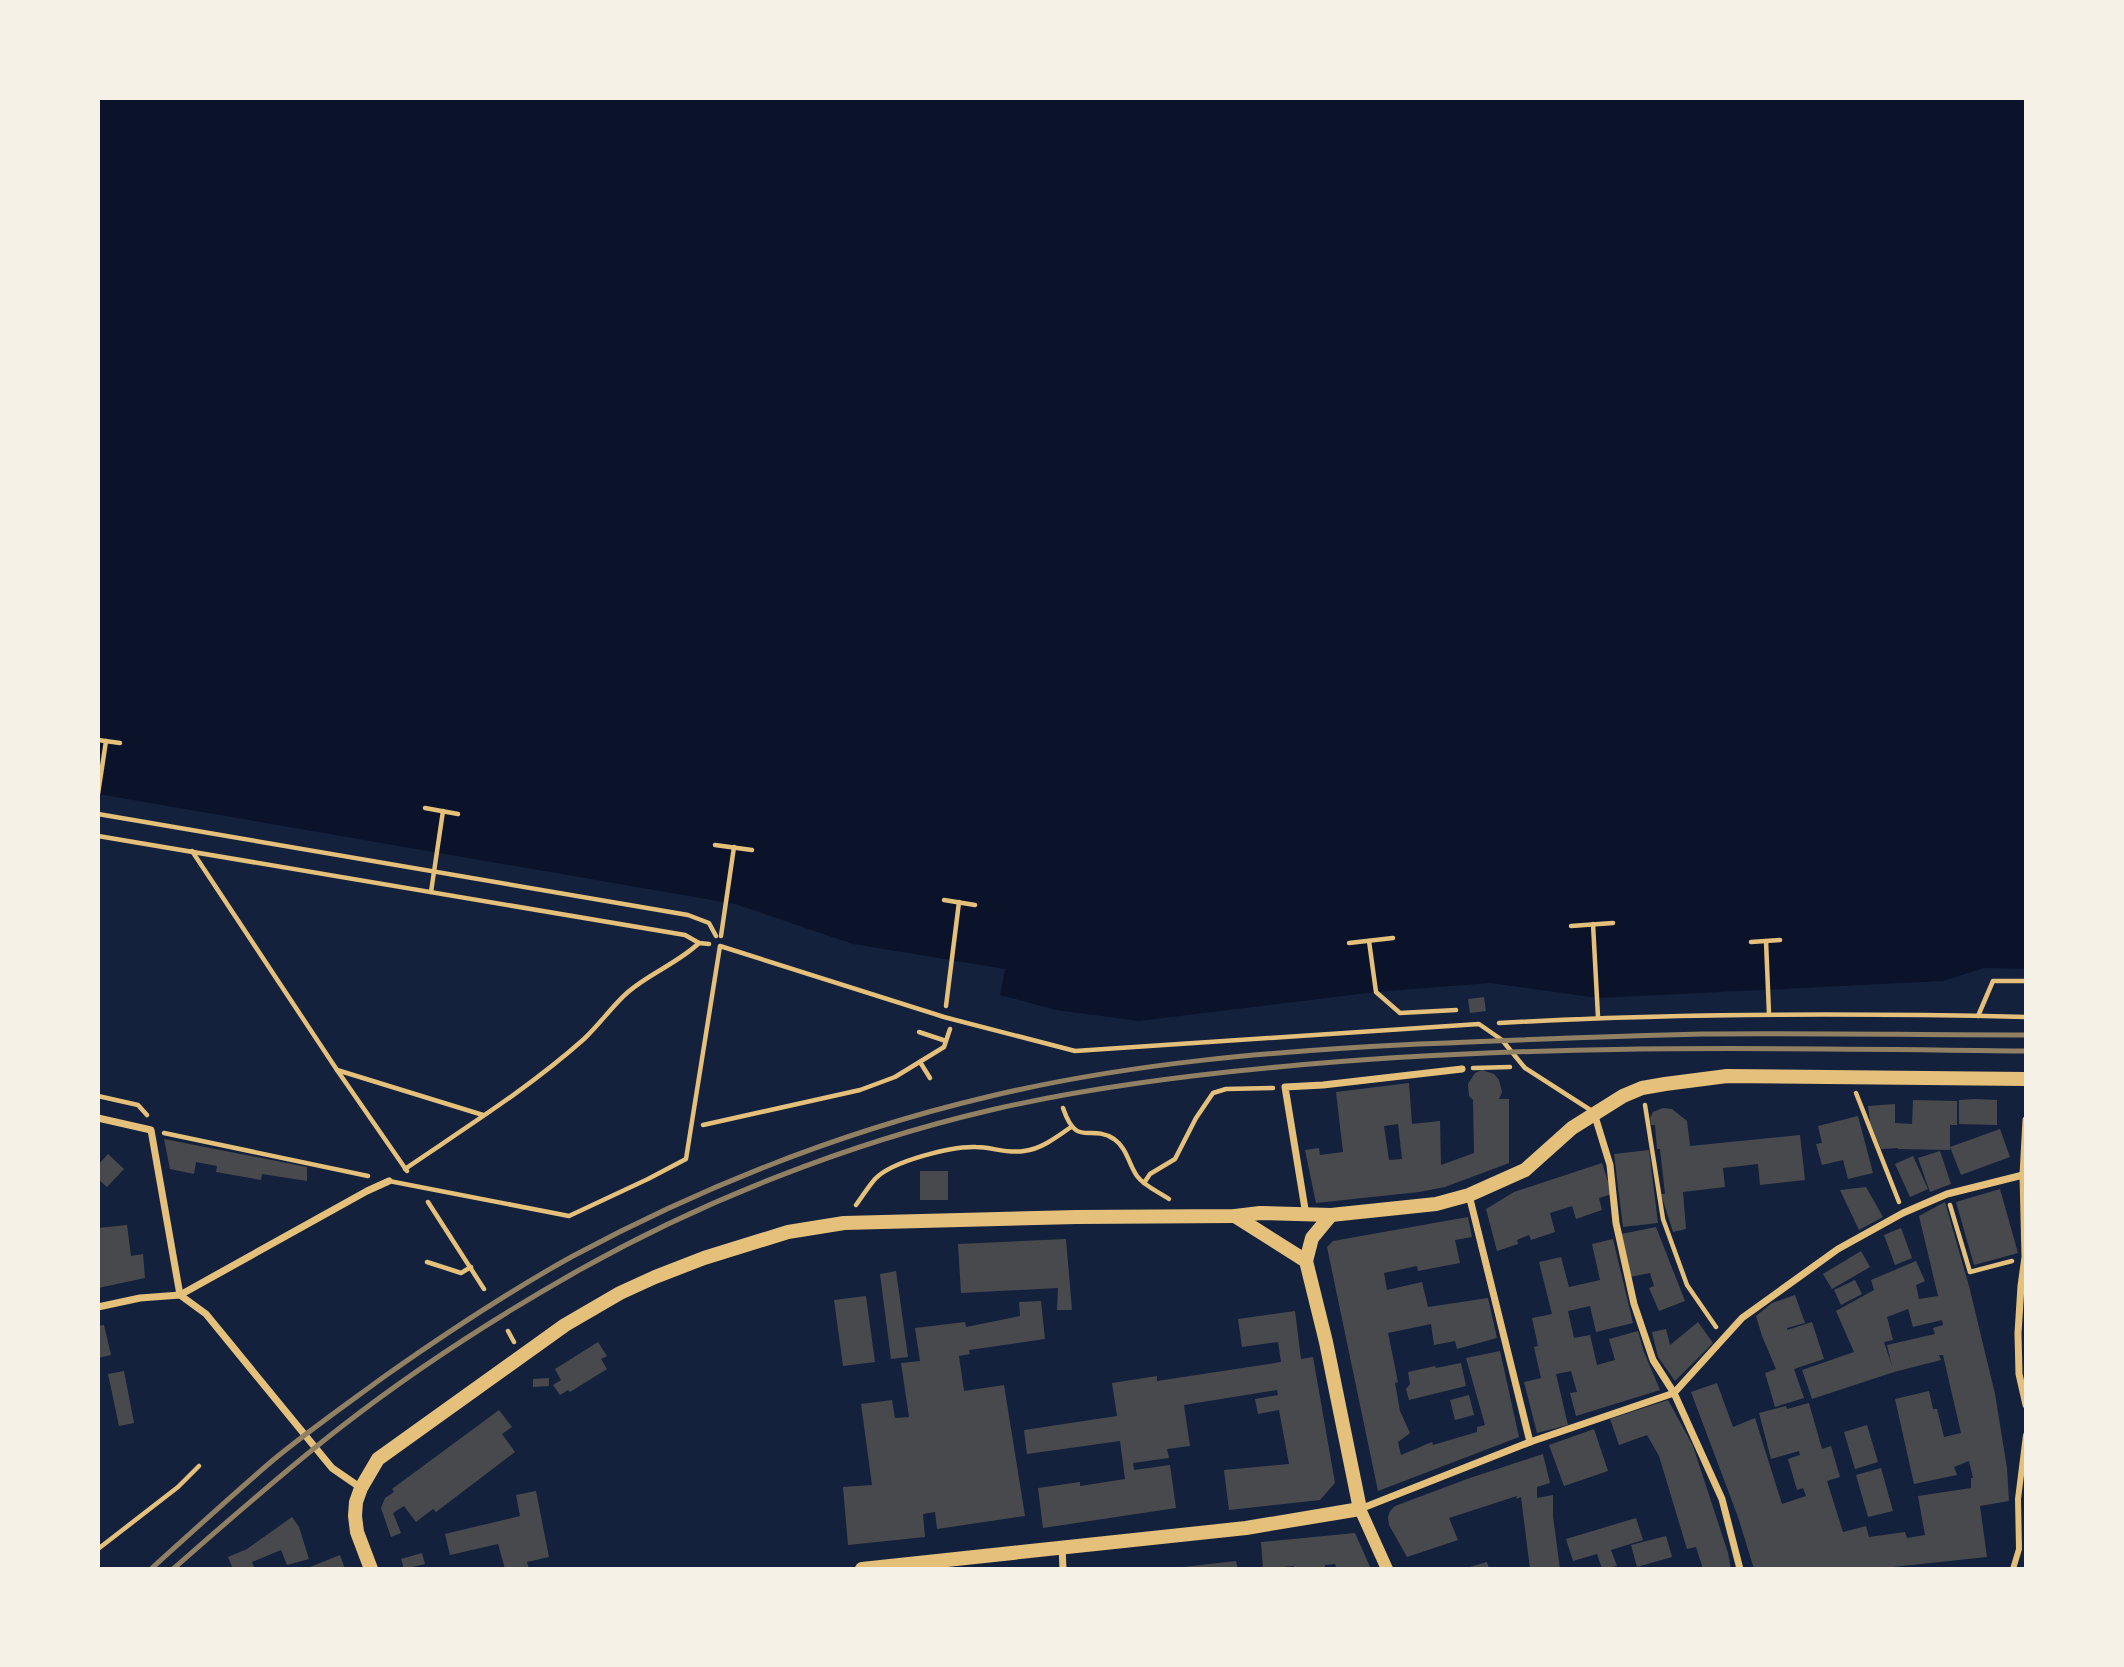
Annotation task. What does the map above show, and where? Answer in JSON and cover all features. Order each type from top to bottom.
[{"type":"main road","points":[[371,1569],[357,1532],[356,1503],[361,1488],[378,1459],[521,1355],[597,1305],[704,1258],[788,1232],[844,1223],[1235,1216],[1260,1213],[1306,1215],[1436,1203],[1469,1195],[1525,1170],[1572,1128],[1623,1096],[1642,1088],[1727,1076],[2026,1079]]},
{"type":"main road","points":[[1331,1214],[1312,1238],[1306,1261],[1326,1342],[1360,1509],[1387,1569]]},
{"type":"main road","points":[[1235,1216],[1306,1261]]},
{"type":"main road","points":[[862,1569],[1247,1528],[1360,1509]]},
{"type":"street","points":[[1306,1215],[1285,1087],[1462,1069]]},
{"type":"street","points":[[1594,1113],[1610,1165],[1616,1223],[1634,1304],[1653,1360],[1674,1393],[1722,1499],[1740,1569]]},
{"type":"street","points":[[98,1118],[151,1130],[180,1295],[206,1314],[332,1468],[361,1488]]},
{"type":"street","points":[[2026,1120],[2023,1175],[2025,1257],[2018,1333],[2019,1374],[2026,1405]]},
{"type":"street","points":[[1360,1509],[1530,1442],[1674,1393],[1742,1318],[1839,1249],[1903,1213],[1947,1194],[2023,1175]]},
{"type":"street","points":[[98,1307],[139,1298],[180,1295],[390,1181]]},
{"type":"street","points":[[1469,1195],[1530,1442]]},
{"type":"street","points":[[2013,1569],[2019,1549],[2018,1499],[2026,1435]]},
{"type":"street","points":[[1062,1547],[1063,1569]]},
{"type":"lane","points":[[390,1181],[569,1216],[686,1159],[720,946],[944,1017],[1074,1051],[1479,1024],[1502,1040],[1525,1068],[1594,1113]]},
{"type":"path","points":[[98,740],[120,743]]},
{"type":"path","points":[[98,794],[106,741]]},
{"type":"path","points":[[425,808],[458,814]]},
{"type":"path","points":[[431,892],[443,811]]},
{"type":"path","points":[[98,814],[688,915],[709,923],[720,946]]},
{"type":"path","points":[[98,836],[685,935],[699,943],[720,946]]},
{"type":"path","points":[[715,845],[752,850]]},
{"type":"path","points":[[720,946],[734,847]]},
{"type":"path","points":[[192,851],[484,1289]]},
{"type":"path","points":[[944,900],[975,905]]},
{"type":"path","points":[[944,1017],[959,902]]},
{"type":"path","points":[[1571,926],[1613,923]]},
{"type":"path","points":[[1593,924],[1598,1017]]},
{"type":"path","points":[[1349,943],[1393,938]]},
{"type":"path","points":[[1751,942],[1780,940]]},
{"type":"path","points":[[1369,941],[1377,992],[1399,1013],[1457,1010],[1479,1024],[1598,1017],[1769,1014],[2026,1017]]},
{"type":"path","points":[[1766,941],[1769,1014]]},
{"type":"path","points":[[405,1169],[484,1115],[583,1040],[616,1003],[640,982],[677,961],[699,943]]},
{"type":"path","points":[[1978,1016],[1993,981],[2026,981]]},
{"type":"path","points":[[692,1128],[860,1090],[895,1077],[944,1047],[947,1039],[919,1032]]},
{"type":"path","points":[[920,1062],[930,1078]]},
{"type":"path","points":[[1462,1069],[1525,1068]]},
{"type":"path","points":[[337,1070],[484,1115]]},
{"type":"path","points":[[1063,1108],[1071,1127],[1082,1133],[1107,1136],[1117,1142],[1144,1183],[1150,1174],[1175,1159],[1196,1118],[1213,1093],[1285,1087]]},
{"type":"path","points":[[1642,1088],[1663,1219],[1687,1285],[1724,1339]]},
{"type":"path","points":[[98,1096],[138,1105],[149,1117],[151,1130],[390,1181]]},
{"type":"path","points":[[1860,1105],[1903,1213]]},
{"type":"path","points":[[844,1223],[876,1178],[909,1159],[972,1146],[1010,1152],[1032,1150],[1071,1127]]},
{"type":"path","points":[[1947,1194],[1970,1272],[2025,1257]]},
{"type":"path","points":[[427,1262],[461,1273],[471,1267]]},
{"type":"path","points":[[98,1549],[178,1487],[200,1466]]},
{"type":"water","points":[[98,98],[2026,98],[2026,969],[1984,968],[1943,981],[1598,998],[1490,983],[1376,992],[1139,1021],[1056,1010],[1000,995],[1005,969],[853,944],[735,904],[98,794]]},
{"type":"building","points":[[1484,997],[1486,1011],[1470,1013],[1468,999]]},
{"type":"building","points":[[1482,1070],[1494,1074],[1499,1080],[1502,1092],[1499,1099],[1509,1099],[1509,1163],[1445,1187],[1316,1203],[1305,1150],[1319,1148],[1320,1155],[1343,1152],[1336,1092],[1409,1083],[1412,1124],[1440,1121],[1441,1165],[1474,1153],[1473,1100],[1469,1096],[1468,1084],[1475,1073]],"holes":[[[1398,1124],[1402,1159],[1389,1160],[1384,1126]]]},
{"type":"building","points":[[1913,1100],[1957,1101],[1957,1125],[1950,1125],[1950,1150],[1881,1149],[1870,1122],[1868,1106],[1895,1104],[1895,1123],[1912,1124]]},
{"type":"building","points":[[1959,1100],[1997,1100],[1997,1125],[1959,1124]]},
{"type":"building","points":[[1663,1108],[1672,1109],[1687,1121],[1690,1146],[1800,1135],[1805,1180],[1760,1185],[1758,1164],[1723,1168],[1725,1187],[1683,1192],[1686,1229],[1673,1232],[1661,1194],[1665,1194],[1660,1149],[1657,1149],[1655,1125],[1651,1125],[1650,1118],[1653,1112]]},
{"type":"building","points":[[1858,1116],[1873,1173],[1848,1179],[1843,1160],[1822,1165],[1816,1144],[1822,1143],[1818,1126]]},
{"type":"building","points":[[2000,1129],[2010,1157],[1961,1175],[1950,1147]]},
{"type":"building","points":[[164,1139],[307,1167],[307,1181],[262,1174],[261,1180],[216,1172],[217,1166],[196,1162],[194,1174],[170,1169]]},
{"type":"building","points":[[1649,1150],[1658,1223],[1623,1227],[1614,1154]]},
{"type":"building","points":[[1940,1151],[1951,1184],[1930,1192],[1918,1158]]},
{"type":"building","points":[[108,1154],[124,1169],[107,1187],[98,1179],[98,1165]]},
{"type":"building","points":[[1913,1156],[1928,1189],[1910,1197],[1895,1164]]},
{"type":"building","points":[[1602,1163],[1612,1194],[1599,1198],[1602,1210],[1576,1219],[1572,1206],[1550,1213],[1555,1232],[1531,1240],[1529,1235],[1517,1240],[1518,1244],[1497,1251],[1486,1209],[1514,1192]]},
{"type":"building","points":[[920,1171],[948,1171],[948,1200],[920,1200]]},
{"type":"building","points":[[1866,1187],[1883,1217],[1859,1230],[1840,1190]]},
{"type":"building","points":[[2000,1189],[2018,1253],[1974,1265],[1956,1202]]},
{"type":"building","points":[[1945,1202],[1995,1394],[2007,1468],[2009,1501],[1980,1506],[1987,1557],[1874,1569],[1754,1569],[1738,1517],[1691,1392],[1717,1383],[1733,1427],[1755,1418],[1782,1504],[1806,1496],[1803,1488],[1797,1490],[1788,1459],[1800,1455],[1799,1451],[1771,1459],[1759,1413],[1809,1403],[1822,1449],[1831,1446],[1840,1477],[1827,1481],[1843,1532],[1866,1526],[1869,1537],[1905,1532],[1907,1538],[1925,1535],[1918,1496],[1971,1488],[1973,1478],[1969,1461],[1954,1467],[1957,1475],[1914,1484],[1895,1399],[1929,1391],[1944,1437],[1961,1433],[1943,1355],[1939,1355],[1941,1360],[1894,1372],[1812,1399],[1802,1370],[1854,1352],[1836,1311],[1874,1290],[1871,1280],[1916,1261],[1925,1281],[1916,1285],[1919,1299],[1938,1296],[1919,1216]],"holes":[[[1908,1309],[1913,1327],[1942,1320],[1943,1325],[1933,1328],[1935,1334],[1887,1345],[1892,1366],[1884,1342],[1893,1340],[1887,1317]]]},
{"type":"building","points":[[1468,1217],[1472,1237],[1455,1240],[1460,1263],[1418,1271],[1417,1266],[1384,1273],[1387,1290],[1422,1282],[1428,1307],[1488,1298],[1497,1338],[1457,1349],[1455,1341],[1434,1345],[1431,1324],[1388,1333],[1398,1382],[1395,1383],[1400,1411],[1410,1433],[1398,1442],[1401,1455],[1432,1442],[1433,1445],[1477,1432],[1477,1427],[1485,1425],[1466,1358],[1500,1351],[1519,1437],[1378,1491],[1327,1247],[1333,1241]]},
{"type":"building","points":[[127,1225],[131,1256],[143,1254],[145,1278],[98,1288],[98,1228]]},
{"type":"building","points":[[1656,1227],[1685,1301],[1659,1311],[1649,1288],[1654,1286],[1650,1273],[1630,1277],[1621,1234]]},
{"type":"building","points":[[1901,1228],[1912,1258],[1895,1265],[1884,1235]]},
{"type":"building","points":[[1066,1239],[1072,1310],[1057,1310],[1058,1288],[961,1293],[958,1244]]},
{"type":"building","points":[[1613,1239],[1633,1323],[1596,1332],[1590,1306],[1568,1311],[1574,1338],[1590,1335],[1597,1365],[1615,1360],[1609,1339],[1638,1331],[1660,1390],[1576,1416],[1570,1393],[1577,1392],[1571,1371],[1556,1374],[1568,1425],[1537,1433],[1524,1382],[1541,1378],[1534,1347],[1538,1346],[1532,1318],[1552,1314],[1539,1262],[1561,1257],[1569,1287],[1600,1280],[1592,1244]]},
{"type":"building","points":[[1861,1251],[1870,1267],[1832,1289],[1823,1274]]},
{"type":"building","points":[[896,1271],[908,1357],[891,1359],[880,1274]]},
{"type":"building","points":[[1855,1280],[1862,1294],[1841,1305],[1834,1290]]},
{"type":"building","points":[[1795,1295],[1805,1323],[1787,1330],[1812,1322],[1824,1359],[1794,1369],[1804,1398],[1775,1407],[1765,1373],[1776,1369],[1756,1316],[1772,1303]]},
{"type":"building","points":[[866,1296],[875,1362],[843,1366],[834,1300]]},
{"type":"building","points":[[1041,1301],[1045,1339],[969,1350],[970,1354],[959,1356],[964,1391],[1004,1385],[1025,1516],[937,1529],[935,1512],[923,1514],[925,1537],[848,1545],[843,1487],[872,1485],[861,1404],[892,1400],[895,1418],[909,1417],[901,1363],[920,1361],[915,1328],[965,1322],[966,1327],[1020,1316],[1019,1302]]},
{"type":"building","points":[[1295,1311],[1301,1359],[1313,1357],[1335,1483],[1320,1500],[1229,1510],[1224,1470],[1289,1464],[1279,1410],[1258,1414],[1255,1399],[1278,1395],[1277,1390],[1184,1405],[1190,1446],[1167,1449],[1169,1458],[1133,1463],[1134,1470],[1170,1465],[1176,1508],[1043,1528],[1038,1488],[1080,1482],[1080,1486],[1125,1479],[1120,1441],[1027,1454],[1024,1430],[1117,1416],[1112,1383],[1157,1376],[1157,1381],[1281,1362],[1278,1342],[1242,1347],[1238,1319]]},
{"type":"building","points":[[1698,1322],[1713,1343],[1675,1381],[1658,1357],[1652,1332],[1666,1329],[1670,1345]]},
{"type":"building","points":[[104,1325],[111,1355],[98,1358],[98,1326]]},
{"type":"building","points":[[598,1342],[607,1356],[601,1359],[607,1369],[570,1392],[568,1390],[560,1395],[553,1385],[561,1380],[555,1369]]},
{"type":"building","points":[[1461,1363],[1466,1386],[1409,1400],[1406,1389],[1410,1384],[1408,1372]]},
{"type":"building","points":[[124,1371],[134,1423],[119,1426],[108,1374]]},
{"type":"building","points":[[549,1378],[549,1386],[533,1387],[533,1379]]},
{"type":"building","points":[[1469,1395],[1474,1415],[1455,1420],[1450,1400]]},
{"type":"building","points":[[1668,1400],[1693,1446],[1731,1569],[1703,1569],[1696,1547],[1687,1549],[1659,1456],[1647,1435],[1619,1445],[1610,1419]]},
{"type":"building","points":[[499,1410],[512,1427],[502,1434],[515,1452],[436,1512],[433,1509],[416,1522],[404,1506],[393,1513],[401,1533],[391,1537],[381,1508],[385,1498],[394,1492],[392,1489]]},
{"type":"building","points":[[1867,1425],[1878,1462],[1855,1469],[1844,1432]]},
{"type":"building","points":[[1594,1429],[1608,1471],[1564,1486],[1549,1445]]},
{"type":"building","points":[[1543,1454],[1550,1483],[1537,1487],[1537,1498],[1553,1495],[1560,1569],[1530,1569],[1521,1497],[1516,1499],[1517,1496],[1449,1518],[1458,1540],[1407,1557],[1389,1525],[1388,1517],[1395,1506]]},
{"type":"building","points":[[1881,1468],[1893,1511],[1868,1517],[1856,1475]]},
{"type":"building","points":[[536,1491],[549,1557],[527,1562],[529,1569],[505,1569],[498,1544],[450,1555],[445,1534],[520,1516],[516,1495]]},
{"type":"building","points":[[292,1517],[299,1527],[309,1559],[287,1565],[281,1550],[252,1562],[255,1569],[233,1569],[228,1557],[247,1549]]},
{"type":"building","points":[[1636,1518],[1643,1540],[1611,1550],[1617,1566],[1602,1569],[1597,1554],[1573,1561],[1566,1539]]},
{"type":"building","points":[[1355,1533],[1371,1569],[1337,1569],[1335,1564],[1325,1565],[1325,1569],[1295,1569],[1294,1566],[1263,1569],[1261,1542]]},
{"type":"building","points":[[1666,1536],[1672,1557],[1637,1567],[1631,1545]]},
{"type":"building","points":[[422,1553],[425,1564],[404,1569],[401,1559]]},
{"type":"building","points":[[340,1555],[345,1569],[305,1569]]},
{"type":"building","points":[[1236,1561],[1238,1569],[1183,1569],[1183,1567]]},
{"type":"building","points":[[1487,1562],[1489,1569],[1466,1569],[1466,1568]]},
{"type":"railway","points":[[151,1569],[257,1474],[314,1428],[431,1344],[501,1298],[573,1256],[673,1206],[775,1163],[880,1126],[987,1097],[1094,1075],[1202,1060],[1310,1050],[1702,1034],[2026,1035]]},
{"type":"railway","points":[[173,1569],[319,1444],[369,1406],[454,1346],[544,1290],[623,1247],[724,1198],[884,1139],[991,1110],[1062,1095],[1242,1071],[1371,1059],[1652,1049],[2026,1051]]}]
